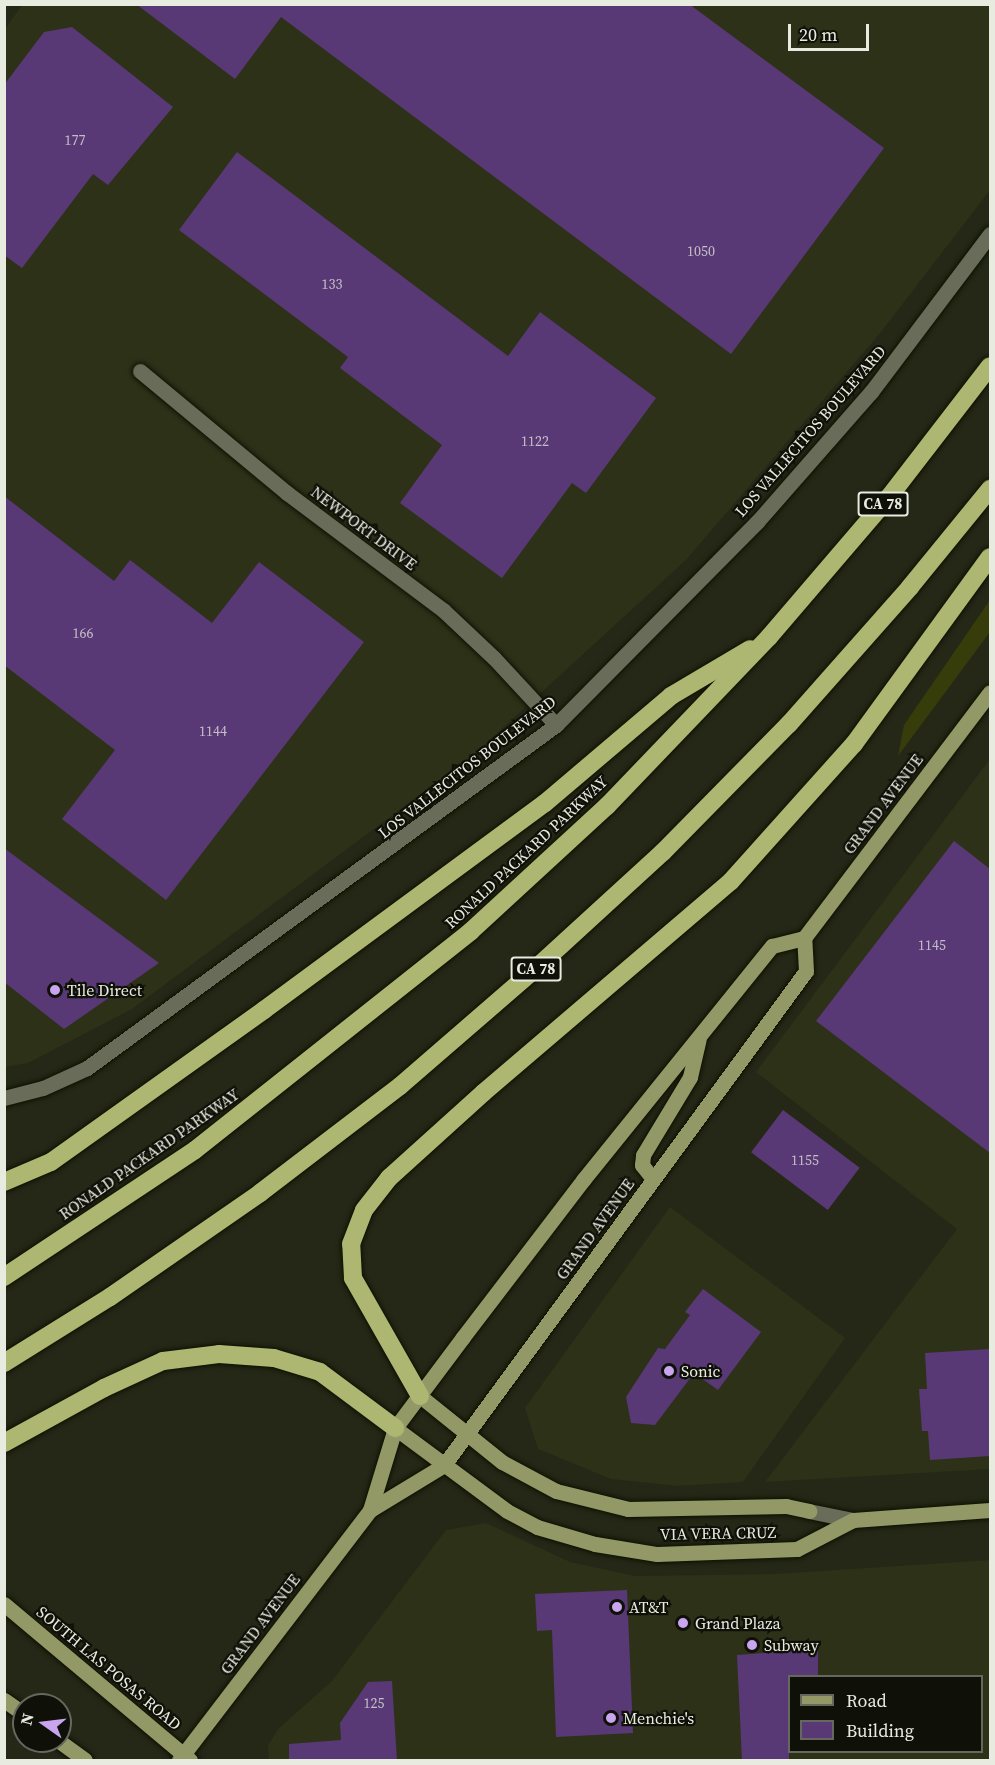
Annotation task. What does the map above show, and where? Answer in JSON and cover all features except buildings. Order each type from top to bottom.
[{"type":"highway","name":"RONALD PACKARD PARKWAY","points":[[4,1277],[195,1150],[471,931],[607,806],[769,637],[889,497],[990,366]]},
{"type":"highway","name":"CA 78","points":[[4,1363],[111,1297],[260,1193],[400,1086],[534,970],[663,852],[789,724],[910,587],[990,489]]},
{"type":"highway","points":[[420,1396],[353,1278],[351,1244],[364,1210],[389,1178],[483,1093],[731,881],[855,744],[990,557]]},
{"type":"highway","points":[[4,1182],[51,1162],[153,1090],[545,802],[671,696],[769,637]]},
{"type":"highway","points":[[4,1443],[104,1388],[163,1361],[219,1354],[274,1358],[320,1372],[395,1428]]},
{"type":"main road","name":"GRAND AVENUE","points":[[184,1759],[370,1509],[395,1428],[583,1180],[701,1033],[772,946],[804,938],[990,692]]},
{"type":"main road","name":"GRAND AVENUE","points":[[370,1509],[444,1465],[806,970],[804,938]]},
{"type":"main road","points":[[654,1179],[642,1165],[643,1155],[690,1077],[701,1033]]},
{"type":"main road","name":"VIA VERA CRUZ","points":[[420,1396],[502,1462],[556,1491],[628,1509],[786,1506],[809,1511]]},
{"type":"main road","name":"VIA VERA CRUZ","points":[[395,1428],[507,1511],[537,1527],[595,1544],[657,1554],[797,1549],[853,1520],[990,1510]]},
{"type":"main road","name":"SOUTH LAS POSAS ROAD","points":[[4,1604],[184,1759]]},
{"type":"main road","points":[[72,1751],[85,1761]]},
{"type":"street","name":"LOS VALLECITOS BOULEVARD","points":[[4,1098],[43,1088],[87,1068],[556,725],[695,589],[764,514],[871,392],[990,234]]},
{"type":"street","name":"NEWPORT DRIVE","points":[[140,371],[287,493],[443,610],[556,725]]},
{"type":"street","name":"VIA VERA CRUZ","points":[[809,1511],[853,1520]]},
{"type":"shaded area","points":[[23,4],[990,5],[990,190],[881,332],[686,560],[472,756],[132,1009],[28,1063],[5,1067],[4,30]]},
{"type":"shaded area","points":[[990,759],[990,1469],[765,1482],[957,1229],[756,1072]]},
{"type":"shaded area","points":[[670,1207],[845,1338],[743,1482],[678,1486],[611,1479],[538,1449],[525,1408]]},
{"type":"shaded area","name":"Grand Plaza","points":[[486,1523],[570,1562],[635,1576],[775,1574],[990,1560],[990,1760],[269,1760],[268,1746],[278,1729],[332,1681],[446,1530]]},
{"type":"green space","points":[[990,600],[990,632],[898,756],[904,725]]},
{"type":"place","name":"Tile Direct","points":[[55,990]]},
{"type":"place","name":"Sonic","points":[[669,1371]]},
{"type":"place","name":"AT&T","points":[[617,1607]]},
{"type":"place","name":"Grand Plaza","points":[[683,1623]]},
{"type":"place","name":"Subway","points":[[752,1645]]},
{"type":"place","name":"Menchie's","points":[[611,1718]]}]
